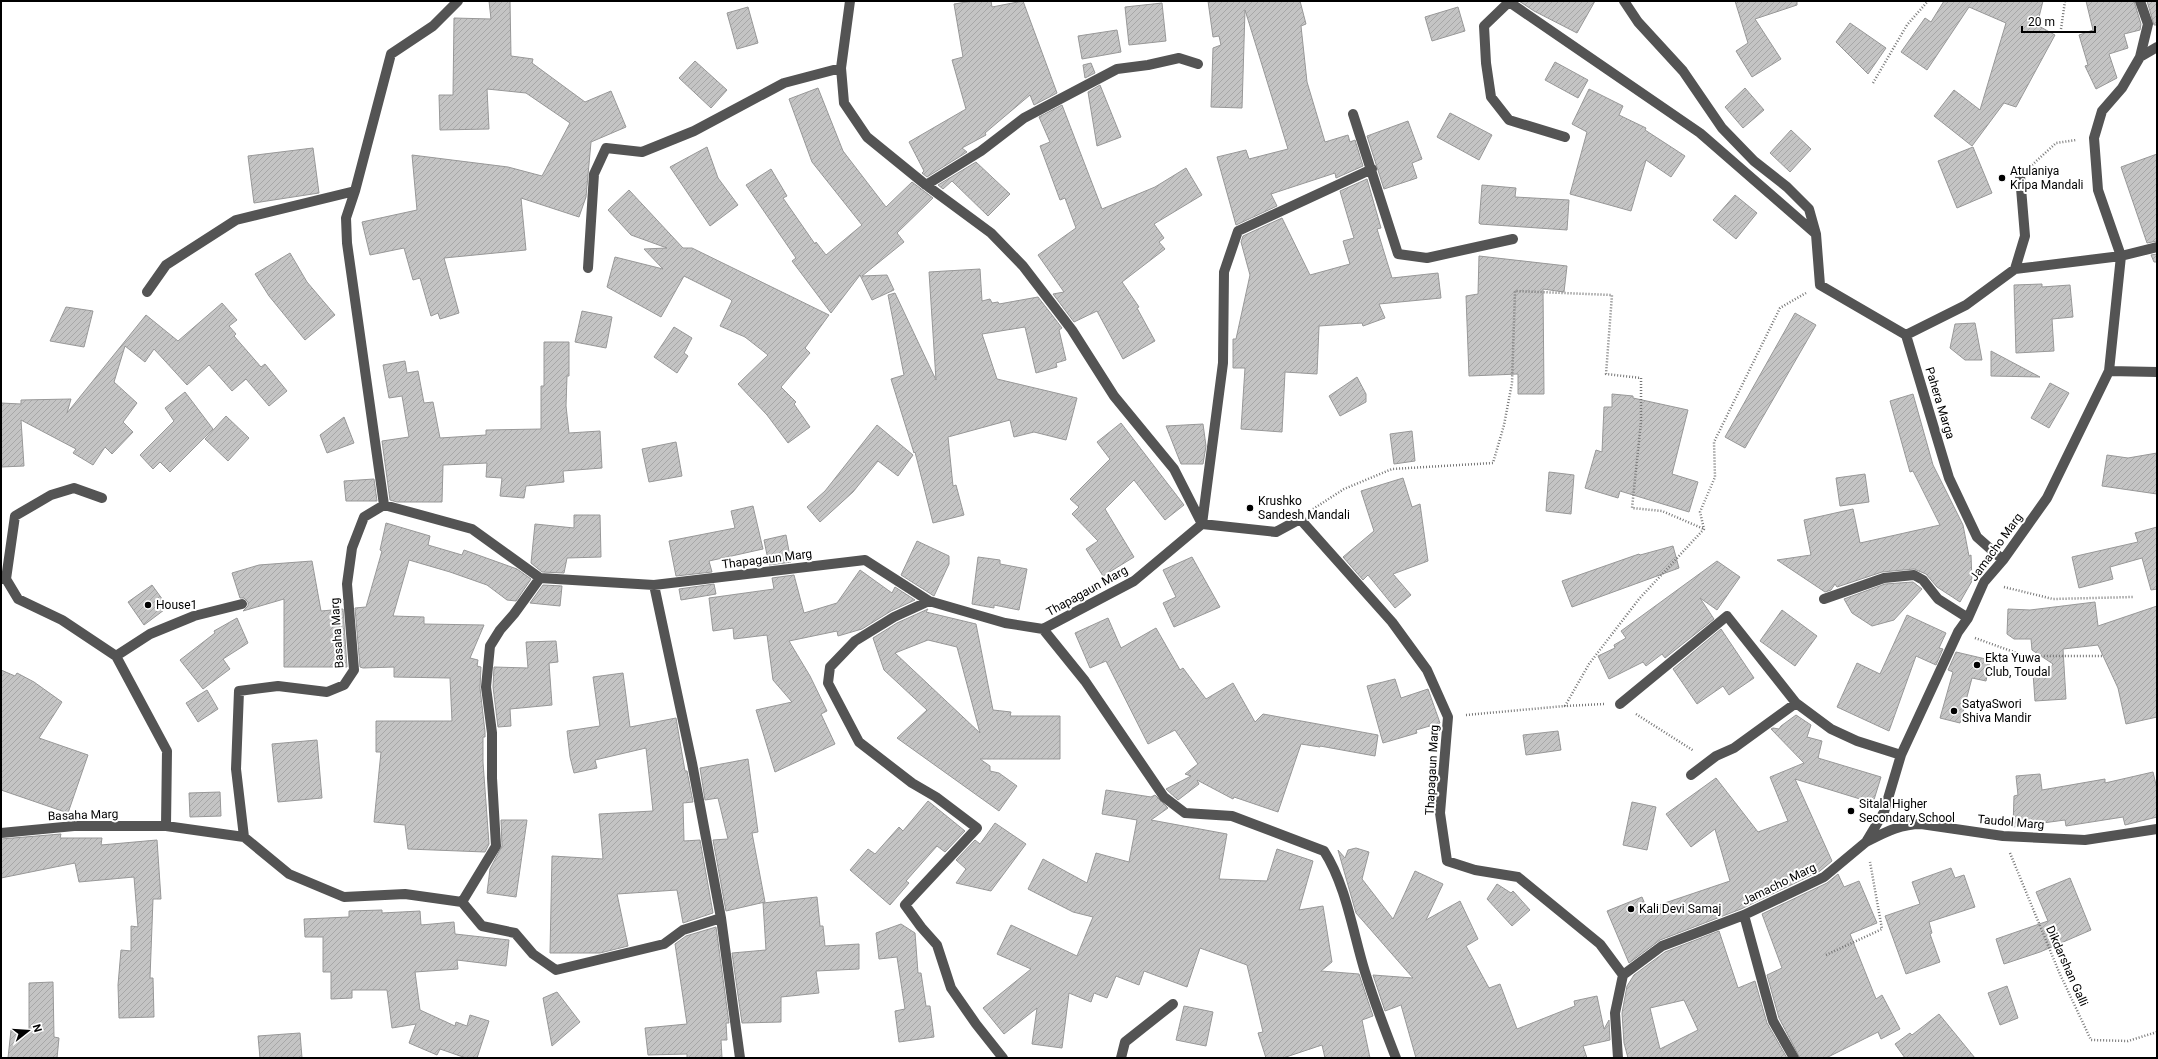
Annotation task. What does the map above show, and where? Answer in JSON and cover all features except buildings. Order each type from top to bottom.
[{"type":"street","points":[[458,1],[433,26],[391,54],[355,191],[346,218],[347,243],[384,505],[472,529],[540,578],[514,614],[500,630],[490,646],[486,687],[492,733],[492,778],[496,846],[462,902]]},
{"type":"street","points":[[850,1],[841,68],[844,103],[867,137],[926,185],[991,233],[1023,266],[1072,330],[1114,396],[1174,469],[1202,524]]},
{"type":"street","points":[[1624,1],[1638,22],[1683,71],[1722,128],[1754,161],[1787,187],[1810,209],[1816,234],[1820,285],[1906,335],[1966,305],[2015,269],[2121,256],[2157,247]]},
{"type":"street","name":"Jamacho Marg","points":[[1623,975],[1662,946],[1744,915],[1824,877],[1866,842],[1884,812],[1901,755],[1958,632],[1968,618],[1984,582],[2003,560],[2047,498],[2109,371],[2121,256],[2098,190],[2094,138],[2102,111],[2122,88],[2140,57],[2148,24],[2140,1]]},
{"type":"street","points":[[1565,137],[1509,120],[1491,97],[1486,63],[1484,26],[1509,2],[1700,134],[1816,234]]},
{"type":"street","points":[[2140,57],[2157,47]]},
{"type":"street","points":[[926,185],[981,151],[1024,118],[1117,69],[1148,65],[1179,58],[1198,64]]},
{"type":"street","points":[[588,268],[594,174],[606,148],[642,152],[694,131],[784,83],[841,68]]},
{"type":"street","points":[[1353,114],[1398,254],[1427,258],[1513,239]]},
{"type":"street","points":[[1202,524],[1223,363],[1224,272],[1238,230],[1372,170]]},
{"type":"street","points":[[2015,269],[2025,236],[2020,176]]},
{"type":"street","points":[[147,292],[166,265],[236,220],[355,191]]},
{"type":"street","name":"Pahera Marga","points":[[1906,335],[1949,478],[1977,537],[2003,560]]},
{"type":"street","points":[[2109,371],[2157,372]]},
{"type":"street","points":[[102,498],[74,488],[51,495],[15,516],[3,579],[18,599],[62,620],[116,656],[167,751],[166,826]]},
{"type":"street","name":"Basaha Marg","points":[[1,833],[74,826],[166,826],[244,837],[236,769],[239,691],[278,686],[327,692],[344,685],[354,670],[347,584],[352,548],[364,517],[384,505]]},
{"type":"street","points":[[1202,524],[1276,532],[1300,518]]},
{"type":"street","name":"Thapagaun Marg","points":[[1300,518],[1392,622],[1427,670],[1448,717],[1440,813],[1447,861],[1475,870],[1518,877],[1600,944],[1623,975]]},
{"type":"street","name":"Thapagaun Marg","points":[[540,578],[654,585],[865,560],[929,601],[1005,623],[1044,630],[1134,581],[1202,524]]},
{"type":"street","points":[[1824,599],[1884,578],[1914,575],[1923,580],[1938,599],[1968,618]]},
{"type":"street","points":[[654,585],[692,763],[720,918],[740,1058]]},
{"type":"street","points":[[929,601],[894,617],[855,641],[830,667],[828,683],[859,742],[912,783],[936,797],[977,828],[905,905],[921,927],[938,945],[951,988],[976,1024],[1003,1058]]},
{"type":"street","points":[[116,656],[150,634],[194,616],[242,604]]},
{"type":"street","points":[[1620,704],[1727,616],[1796,702],[1831,729],[1857,741],[1901,755]]},
{"type":"street","points":[[1044,630],[1085,681],[1164,797],[1185,813],[1232,816],[1324,851],[1331,862],[1340,886],[1365,974],[1396,1058]]},
{"type":"street","points":[[1691,775],[1716,756],[1734,748],[1796,702]]},
{"type":"street","name":"Taudol Marg","points":[[1866,842],[1888,831],[1910,824],[1921,824],[2003,836],[2085,840],[2157,829]]},
{"type":"street","points":[[244,837],[289,874],[344,897],[405,894],[462,902],[482,926],[515,933],[533,954],[556,970],[664,944],[683,930],[720,918]]},
{"type":"street","points":[[1744,915],[1774,1021],[1794,1058]]},
{"type":"street","points":[[1618,1058],[1615,1013],[1623,975]]},
{"type":"street","points":[[1121,1058],[1125,1042],[1173,1004]]},
{"type":"path","points":[[1873,83],[1907,25],[1928,1]]},
{"type":"path","points":[[2061,30],[2065,1]]},
{"type":"path","points":[[2020,176],[2056,143],[2094,138]]},
{"type":"path","points":[[1704,529],[1700,512],[1715,478],[1714,442],[1780,308],[1820,285]]},
{"type":"path","points":[[1300,518],[1344,489],[1392,469],[1493,463],[1504,425],[1512,383],[1515,291],[1612,295],[1606,374],[1641,378],[1641,422],[1632,508],[1662,511],[1704,529]]},
{"type":"path","points":[[1565,706],[1589,664],[1638,599],[1704,529]]},
{"type":"path","points":[[1984,582],[2053,599],[2134,597]]},
{"type":"path","points":[[1958,632],[2025,656],[2102,656]]},
{"type":"path","points":[[1448,717],[1565,706],[1620,704],[1704,758],[1716,756]]},
{"type":"path","name":"Dikdarshan Galli","points":[[2003,836],[2059,972],[2091,1040],[2128,1041],[2157,1032]]},
{"type":"path","points":[[1826,955],[1882,929],[1866,842]]},
{"type":"place","name":"Atulaniya Kripa Mandali","points":[[2002,178]]},
{"type":"place","name":"Krushko Sandesh Mandali","points":[[1250,508]]},
{"type":"place","name":"House1","points":[[148,605]]},
{"type":"place","name":"Ekta Yuwa Club, Toudal","points":[[1977,665]]},
{"type":"place","name":"SatyaSwori Shiva Mandir","points":[[1954,711]]},
{"type":"place","name":"Sitala Higher Secondary School","points":[[1851,811]]},
{"type":"place","name":"Kali Devi Samaj","points":[[1631,909]]}]
